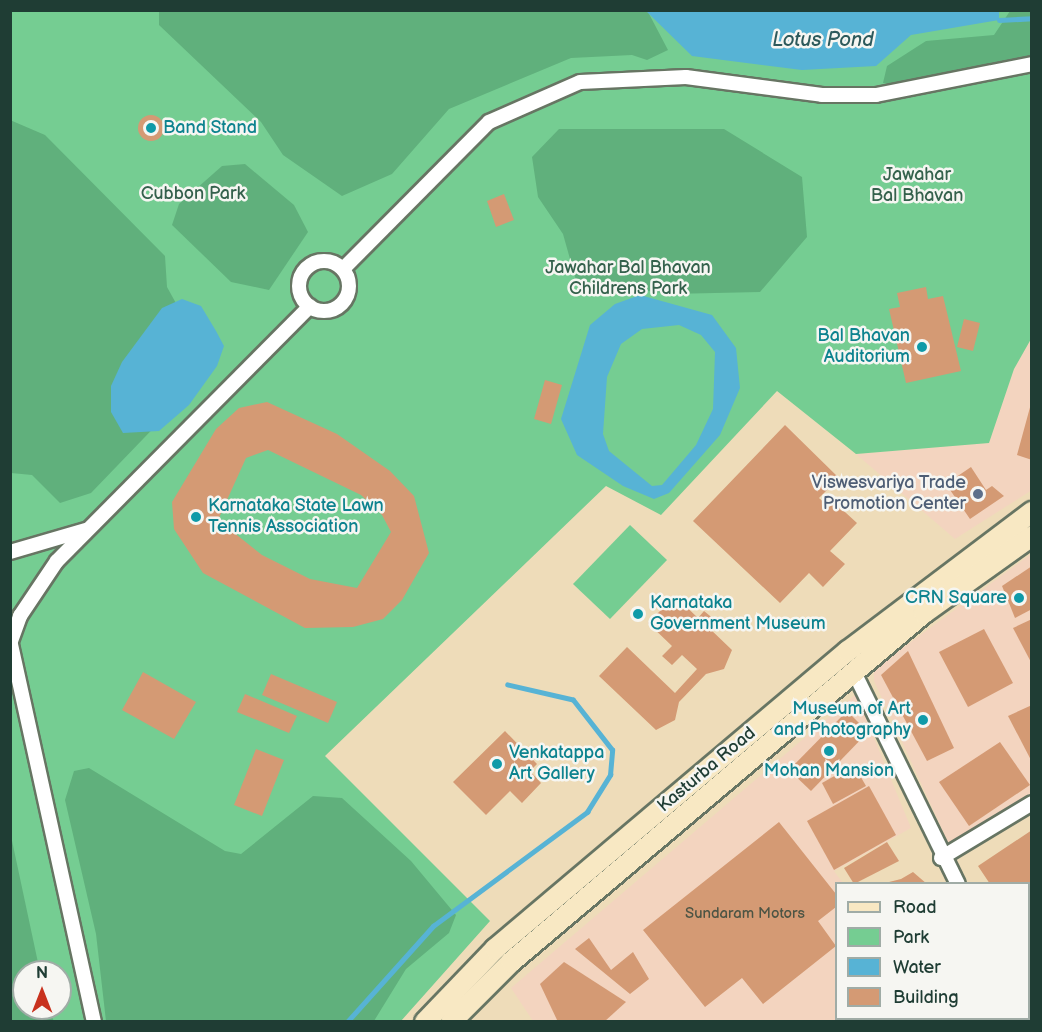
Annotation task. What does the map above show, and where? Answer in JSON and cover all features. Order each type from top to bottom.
[{"type":"main road","name":"Kasturba Road","points":[[425,1022],[495,950],[848,651],[1032,512]]},
{"type":"main road","name":"Kasturba Road","points":[[451,1022],[511,962],[854,672],[1032,536]]},
{"type":"street","points":[[343,269],[489,122],[580,82],[686,77],[822,95],[876,95],[1032,64]]},
{"type":"street","points":[[325,261],[343,269],[350,287],[340,307],[324,312],[310,306],[299,286],[307,268],[325,261]]},
{"type":"street","points":[[94,1022],[11,641],[20,616],[57,561],[98,524],[310,306]]},
{"type":"street","points":[[10,552],[98,524]]},
{"type":"street","points":[[854,672],[941,858],[957,882]]},
{"type":"street","points":[[941,858],[1032,803]]},
{"type":"shaded area","points":[[1031,339],[1032,490],[955,539],[856,454],[989,443],[1014,369]]},
{"type":"shaded area","points":[[1031,554],[1031,808],[955,857],[874,681],[874,669]]},
{"type":"shaded area","points":[[856,694],[911,828],[834,871],[842,882],[835,882],[835,1020],[867,1021],[533,1021],[511,988]]},
{"type":"green space","points":[[159,10],[647,10],[668,50],[647,60],[632,55],[571,58],[449,109],[392,174],[342,196],[283,155],[261,122],[159,25]]},
{"type":"green space","points":[[10,11],[1031,11],[1031,339],[1014,369],[989,443],[856,454],[777,391],[661,515],[606,486],[325,756],[490,921],[401,1021],[11,1021]]},
{"type":"green space","points":[[1010,11],[1031,11],[1031,56],[897,85],[883,83],[887,66],[926,41],[994,35]]},
{"type":"green space","points":[[10,120],[45,135],[165,256],[167,287],[192,332],[169,412],[91,493],[60,503],[32,475],[11,473]]},
{"type":"green space","name":"Jawahar Bal Bhavan Childrens Park","points":[[559,129],[724,129],[802,177],[807,237],[760,292],[670,294],[613,286],[579,291],[563,234],[538,197],[532,157]]},
{"type":"green space","name":"Cubbon Park","points":[[245,164],[294,205],[308,232],[269,290],[231,282],[172,225],[179,204],[222,166]]},
{"type":"green space","points":[[630,525],[667,560],[610,619],[573,584]]},
{"type":"green space","points":[[89,768],[225,851],[241,854],[313,796],[342,798],[411,861],[456,915],[449,933],[406,969],[374,1021],[106,1021],[96,934],[65,800],[74,771]]},
{"type":"green space","points":[[11,836],[37,960],[12,960],[12,1020],[54,1021],[11,1021]]},
{"type":"water","name":"Lotus Pond","points":[[646,11],[999,11],[999,20],[911,35],[876,66],[802,70],[692,56]]},
{"type":"water","points":[[640,295],[712,315],[736,348],[740,388],[720,435],[669,493],[654,499],[623,486],[577,455],[561,419],[590,325],[615,304]],"holes":[[[679,325],[701,335],[715,352],[713,409],[696,445],[662,485],[652,486],[609,451],[603,434],[607,377],[621,344],[642,329]]]},
{"type":"water","points":[[182,299],[201,306],[224,346],[217,366],[189,405],[159,431],[123,433],[111,412],[111,386],[122,362],[162,308]]},
{"type":"building","name":"Band Stand","points":[[151,115],[160,119],[164,128],[160,137],[151,141],[142,137],[138,128],[142,119]]},
{"type":"building","points":[[504,194],[514,220],[496,227],[487,201]]},
{"type":"building","points":[[926,287],[928,299],[943,296],[961,371],[906,383],[889,309],[900,307],[897,293]]},
{"type":"building","points":[[964,319],[980,323],[973,351],[957,347]]},
{"type":"building","points":[[545,380],[562,385],[551,424],[534,419]]},
{"type":"building","points":[[1032,400],[1032,460],[1017,455]]},
{"type":"building","name":"Karnataka State Lawn Tennis Association","points":[[267,402],[337,434],[390,471],[414,496],[429,553],[402,600],[383,619],[353,627],[305,628],[203,573],[174,529],[172,502],[216,429],[239,408]],"holes":[[[268,450],[361,495],[382,515],[391,532],[357,588],[310,579],[262,555],[218,520],[246,458]]]},
{"type":"building","points":[[785,425],[839,478],[819,498],[829,507],[834,502],[857,523],[830,551],[845,564],[823,587],[809,573],[780,603],[693,521]]},
{"type":"building","name":"Viswesvariya Trade Promotion Center","points":[[971,467],[986,490],[992,486],[1004,496],[970,519],[946,484]]},
{"type":"building","name":"CRN Square","points":[[1032,566],[1032,609],[1015,618],[1002,586]]},
{"type":"building","points":[[675,596],[698,618],[704,611],[715,620],[708,627],[732,650],[724,669],[706,674],[679,702],[675,720],[656,730],[599,676],[627,647],[675,693],[697,669],[682,655],[672,665],[662,656],[672,646],[648,623]]},
{"type":"building","points":[[1032,619],[1032,664],[1013,628]]},
{"type":"building","points":[[984,629],[1013,683],[968,707],[939,652]]},
{"type":"building","name":"Museum of Art and Photography","points":[[908,651],[954,748],[927,761],[881,675]]},
{"type":"building","points":[[143,672],[196,702],[174,739],[122,710]]},
{"type":"building","points":[[271,674],[337,702],[328,723],[262,695]]},
{"type":"building","points":[[245,694],[297,716],[289,733],[237,712]]},
{"type":"building","points":[[1032,705],[1032,762],[1008,716]]},
{"type":"building","name":"Mohan Mansion","points":[[847,711],[868,732],[811,791],[789,770]]},
{"type":"building","points":[[505,731],[537,764],[530,771],[541,783],[522,803],[510,791],[486,815],[453,782]]},
{"type":"building","points":[[1000,742],[1030,785],[969,826],[939,782]]},
{"type":"building","points":[[256,749],[284,760],[262,816],[234,805]]},
{"type":"building","points":[[854,765],[866,786],[833,804],[822,783]]},
{"type":"building","points":[[869,786],[896,835],[834,870],[807,821]]},
{"type":"building","name":"Sundaram Motors","points":[[779,822],[835,893],[835,908],[818,921],[835,947],[763,1004],[742,978],[705,1007],[643,930]]},
{"type":"building","points":[[1032,830],[1032,893],[1030,882],[989,882],[978,866]]},
{"type":"building","points":[[887,842],[899,861],[858,882],[853,882],[844,868]]},
{"type":"building","points":[[913,872],[925,882],[889,882],[901,879]]},
{"type":"building","points":[[589,938],[611,970],[633,952],[649,979],[630,994],[575,949]]},
{"type":"building","points":[[564,962],[626,1002],[604,1022],[558,1022],[540,984]]},
{"type":"waterway","points":[[999,20],[1032,18]]},
{"type":"waterway","points":[[347,1022],[433,926],[587,812],[610,775],[612,750],[573,700],[508,685]]},
{"type":"place","name":"Band Stand","points":[[151,128]]},
{"type":"place","name":"Bal Bhavan Auditorium","points":[[922,347]]},
{"type":"place","name":"Viswesvariya Trade Promotion Center","points":[[978,494]]},
{"type":"place","name":"Karnataka State Lawn Tennis Association","points":[[196,517]]},
{"type":"place","name":"CRN Square","points":[[1019,598]]},
{"type":"place","name":"Karnataka Government Museum","points":[[638,614]]},
{"type":"place","name":"Museum of Art and Photography","points":[[923,720]]},
{"type":"place","name":"Mohan Mansion","points":[[829,751]]},
{"type":"place","name":"Venkatappa Art Gallery","points":[[497,764]]},
{"type":"park label","name":"Jawahar Bal Bhavan","points":[[917,186]]}]
